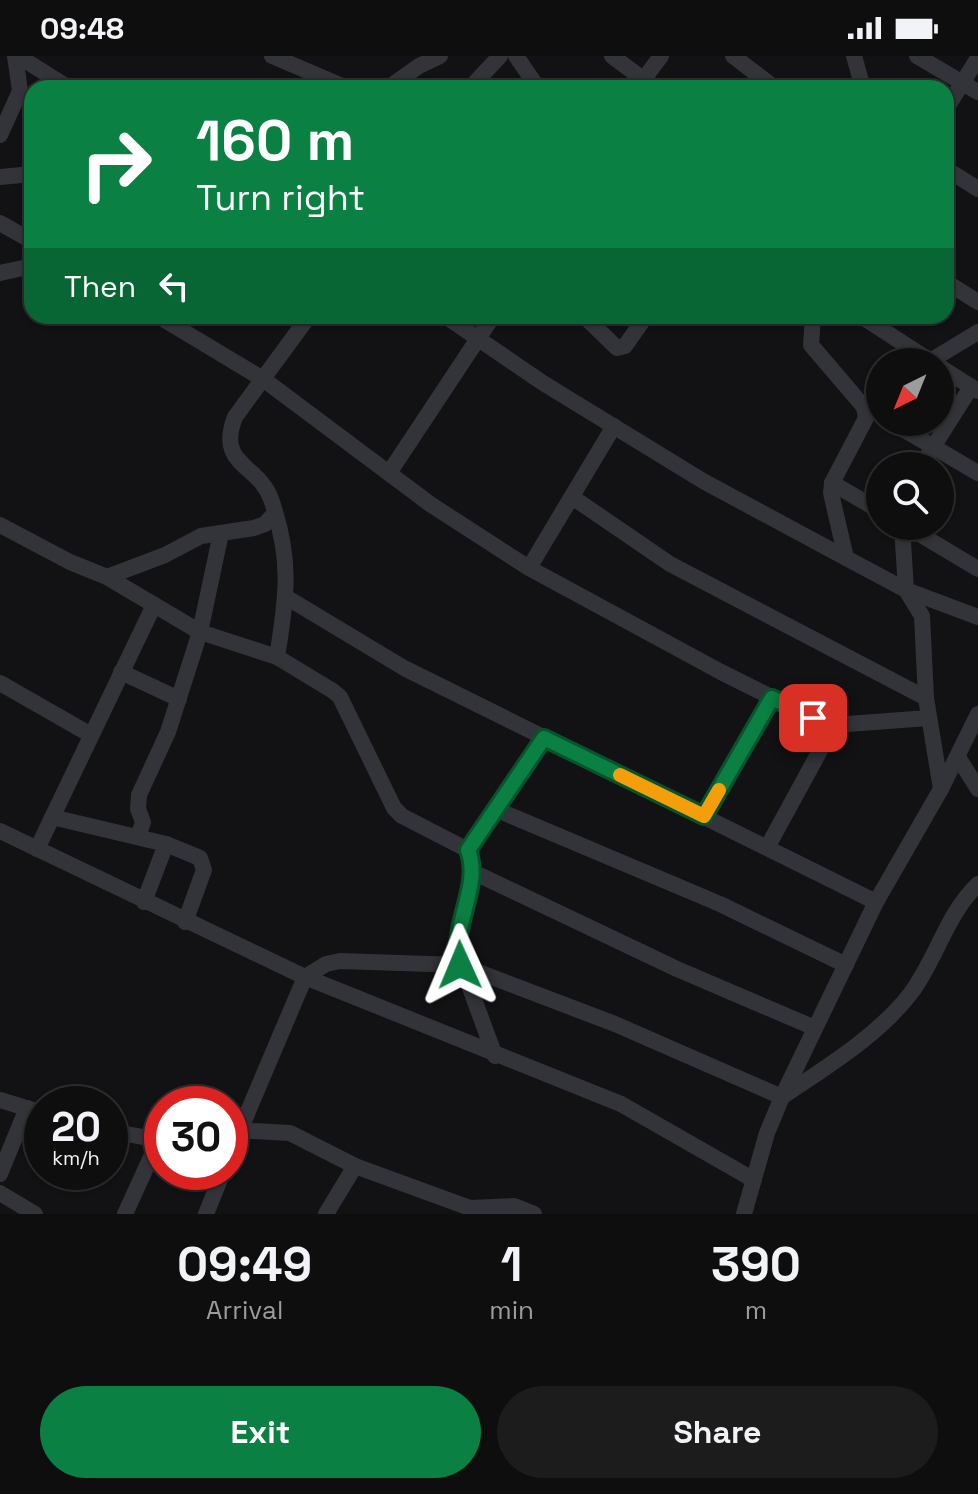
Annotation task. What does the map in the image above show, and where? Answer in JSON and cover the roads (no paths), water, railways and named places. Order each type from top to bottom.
[{"type":"street","points":[[16,56],[56,80]]},
{"type":"street","points":[[0,135],[20,91],[16,56]]},
{"type":"street","points":[[272,56],[328,80]]},
{"type":"street","points":[[399,80],[440,56]]},
{"type":"street","points":[[478,80],[500,56]]},
{"type":"street","points":[[516,56],[532,80]]},
{"type":"street","points":[[612,56],[639,80]]},
{"type":"street","points":[[648,80],[661,56]]},
{"type":"street","points":[[733,56],[754,80]]},
{"type":"street","points":[[854,56],[861,80]]},
{"type":"street","points":[[917,56],[978,92]]},
{"type":"street","points":[[954,95],[978,58]]},
{"type":"street","points":[[954,174],[978,189]]},
{"type":"street","points":[[0,177],[24,175]]},
{"type":"street","points":[[0,223],[24,236]]},
{"type":"street","points":[[0,273],[24,268]]},
{"type":"street","points":[[954,287],[978,302]]},
{"type":"street","points":[[171,324],[263,379],[389,473],[529,568],[772,698],[834,725],[928,718]]},
{"type":"street","points":[[277,657],[286,597],[287,562],[270,494],[233,455],[229,442],[235,417],[300,324]]},
{"type":"street","points":[[457,324],[703,481],[906,590],[978,617]]},
{"type":"street","points":[[389,473],[488,324]]},
{"type":"street","points":[[592,324],[617,348],[625,346],[640,324]]},
{"type":"street","points":[[812,324],[810,338],[816,353],[864,407],[864,427],[832,483],[831,493],[846,558]]},
{"type":"street","points":[[873,324],[911,348]]},
{"type":"street","points":[[954,349],[978,332]]},
{"type":"street","points":[[929,452],[974,389],[954,376]]},
{"type":"street","points":[[529,568],[614,426]]},
{"type":"street","points":[[915,436],[978,473]]},
{"type":"street","points":[[832,483],[866,503]]},
{"type":"street","points":[[572,497],[670,564],[926,698]]},
{"type":"street","points":[[107,577],[165,555],[201,536],[265,524],[275,513]]},
{"type":"street","points":[[0,525],[70,562],[107,577],[200,632],[277,657],[340,697],[386,793],[402,816],[468,850]]},
{"type":"street","points":[[138,837],[143,822],[138,809],[139,795],[179,699],[200,632],[221,533]]},
{"type":"street","points":[[904,540],[906,590],[922,616],[928,718],[941,789]]},
{"type":"street","points":[[928,540],[978,569]]},
{"type":"street","points":[[286,597],[404,668],[876,902]]},
{"type":"street","points":[[37,849],[154,605]]},
{"type":"street","points":[[121,672],[179,699]]},
{"type":"street","points":[[0,683],[91,735]]},
{"type":"street","points":[[704,816],[772,698]]},
{"type":"street","points":[[744,1214],[767,1133],[782,1097],[876,902],[976,721]]},
{"type":"street","points":[[768,846],[834,725]]},
{"type":"street","points":[[495,1056],[460,965],[457,934],[473,872],[468,850],[544,738]]},
{"type":"street","points":[[958,757],[978,789]]},
{"type":"street","points":[[495,809],[720,904],[846,965]]},
{"type":"street","points":[[52,817],[166,844],[200,858],[204,864],[185,922]]},
{"type":"street","points":[[0,831],[305,977],[495,1056],[621,1104],[754,1180]]},
{"type":"street","points":[[144,902],[166,844]]},
{"type":"street","points":[[473,872],[677,969],[815,1028]]},
{"type":"street","points":[[782,1097],[835,1061],[909,995],[954,911],[978,884]]},
{"type":"street","points":[[248,1102],[305,977],[326,964],[340,961],[460,965],[615,1024],[782,1097]]},
{"type":"street","points":[[0,1100],[24,1108]]},
{"type":"street","points":[[0,1174],[24,1130]]},
{"type":"street","points":[[248,1131],[290,1133],[355,1166],[443,1195],[470,1208],[534,1214]]},
{"type":"street","points":[[326,1214],[355,1166]]},
{"type":"street","points":[[125,1214],[144,1173]]},
{"type":"street","points":[[206,1214],[216,1190]]},
{"type":"street","points":[[0,1193],[35,1214]]}]
